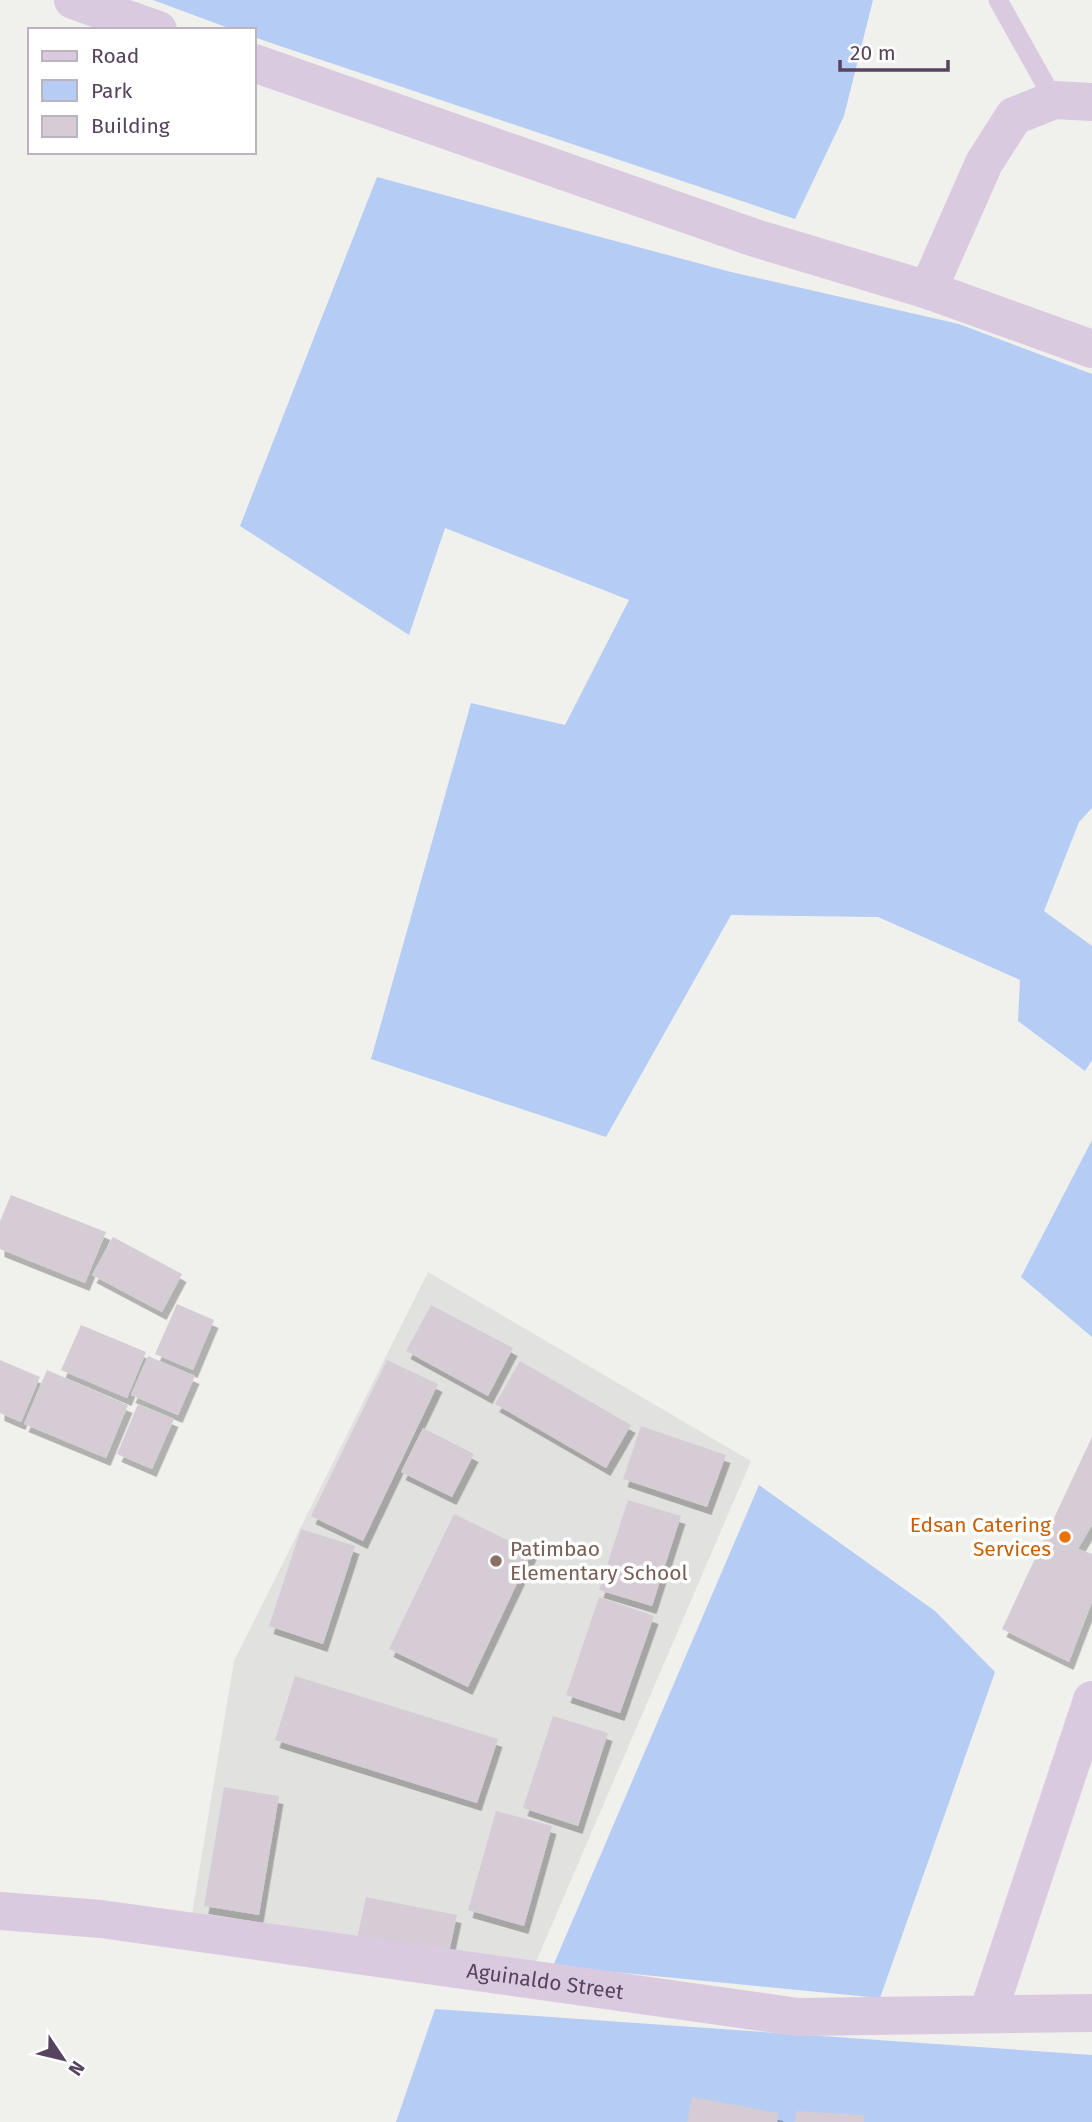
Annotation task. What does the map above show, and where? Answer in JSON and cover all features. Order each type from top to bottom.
[{"type":"street","points":[[73,0],[152,28]]},
{"type":"street","points":[[256,64],[755,238],[928,290],[1092,349]]},
{"type":"street","points":[[928,290],[984,163],[1014,116],[1054,100],[1092,102]]},
{"type":"street","points":[[988,2013],[1092,1700]]},
{"type":"street","name":"Aguinaldo Street","points":[[0,1911],[101,1919],[798,2017],[1092,2013]]},
{"type":"lane","points":[[998,0],[1054,100]]},
{"type":"shaded area","name":"Patimbao Elementary School","points":[[428,1272],[751,1461],[529,1978],[190,1926],[234,1661]]},
{"type":"green space","points":[[153,0],[873,0],[844,116],[795,219],[256,38],[256,28],[229,28]]},
{"type":"green space","points":[[377,177],[731,272],[959,324],[1092,374],[1092,808],[1079,822],[1044,911],[1092,946],[1092,1060],[1085,1071],[1018,1021],[1020,980],[878,917],[731,915],[606,1137],[371,1059],[471,703],[565,725],[629,600],[445,528],[409,635],[240,526]]},
{"type":"green space","points":[[1092,1140],[1092,1337],[1021,1277]]},
{"type":"green space","points":[[759,1485],[935,1611],[995,1672],[880,1998],[553,1966]]},
{"type":"green space","points":[[435,2009],[1092,2055],[1092,2122],[396,2122]]},
{"type":"building","points":[[11,1195],[106,1232],[85,1283],[0,1249],[0,1221]]},
{"type":"building","points":[[113,1237],[182,1274],[162,1312],[92,1275]]},
{"type":"building","points":[[177,1304],[214,1320],[193,1370],[155,1354]]},
{"type":"building","points":[[431,1305],[513,1348],[488,1396],[406,1351]]},
{"type":"building","points":[[81,1325],[146,1352],[127,1398],[61,1370]]},
{"type":"building","points":[[148,1356],[195,1376],[178,1415],[131,1395]]},
{"type":"building","points":[[0,1360],[40,1377],[21,1422],[0,1413]]},
{"type":"building","points":[[387,1360],[438,1384],[363,1541],[311,1516]]},
{"type":"building","points":[[520,1361],[631,1425],[606,1468],[495,1404]]},
{"type":"building","points":[[47,1370],[128,1405],[106,1458],[24,1424]]},
{"type":"building","points":[[138,1404],[174,1419],[152,1469],[117,1454]]},
{"type":"building","points":[[641,1426],[726,1455],[707,1507],[623,1479]]},
{"type":"building","points":[[423,1428],[474,1454],[452,1497],[401,1472]]},
{"type":"building","name":"Edsan Catering Services","points":[[1092,1437],[1092,1525],[1078,1549],[1092,1554],[1092,1602],[1069,1662],[1002,1629]]},
{"type":"building","points":[[628,1500],[681,1516],[652,1606],[599,1590]]},
{"type":"building","points":[[454,1514],[532,1552],[468,1687],[389,1649]]},
{"type":"building","points":[[301,1529],[355,1546],[323,1644],[269,1626]]},
{"type":"building","points":[[599,1597],[654,1616],[620,1713],[566,1695]]},
{"type":"building","points":[[295,1676],[498,1739],[477,1803],[275,1740]]},
{"type":"building","points":[[553,1716],[608,1733],[578,1826],[523,1808]]},
{"type":"building","points":[[224,1787],[279,1796],[259,1915],[204,1906]]},
{"type":"building","points":[[496,1811],[552,1826],[524,1926],[468,1910]]},
{"type":"building","points":[[366,1897],[457,1915],[447,1962],[356,1943]]},
{"type":"building","points":[[692,2097],[779,2113],[777,2122],[687,2122]]},
{"type":"building","points":[[796,2111],[864,2115],[864,2122],[795,2122]]},
{"type":"place","name":"Edsan Catering Services","points":[[1065,1537]]},
{"type":"place","name":"Patimbao Elementary School","points":[[496,1561]]}]
